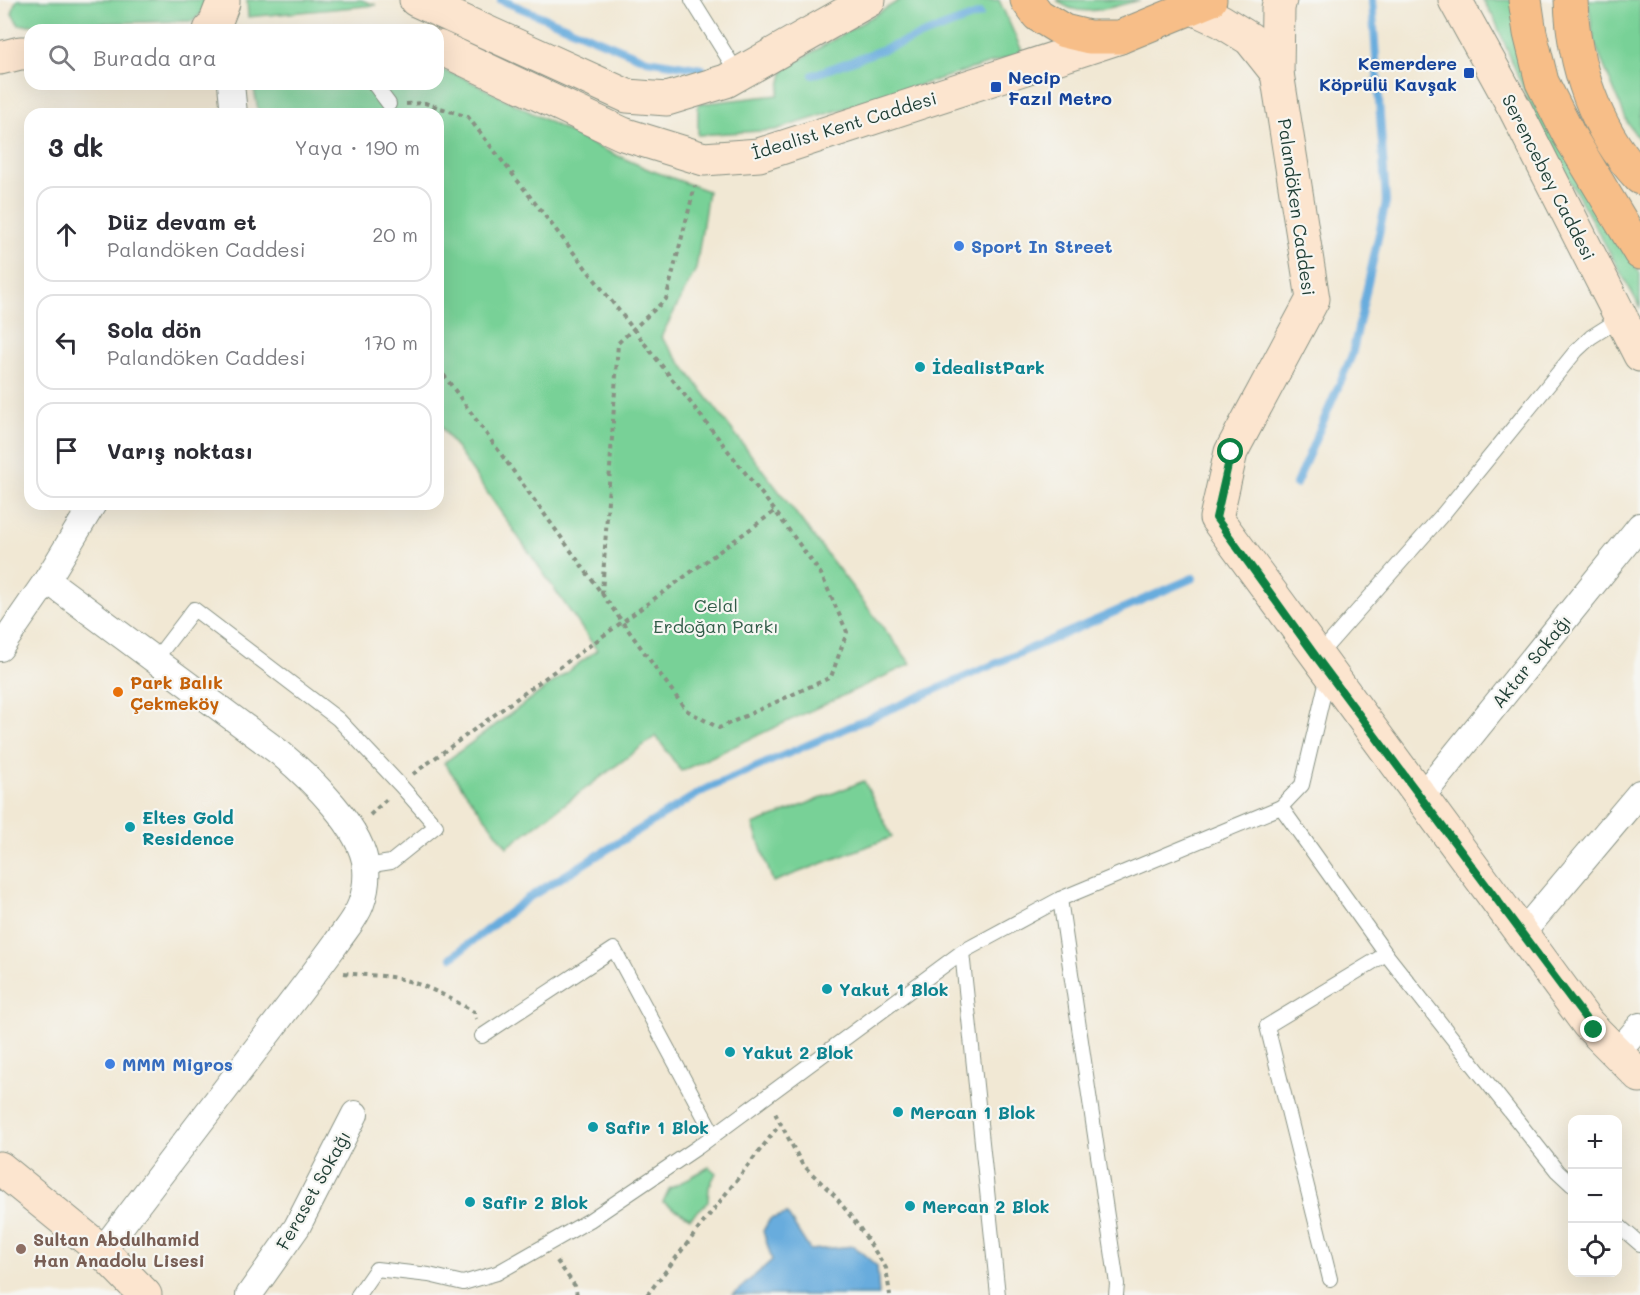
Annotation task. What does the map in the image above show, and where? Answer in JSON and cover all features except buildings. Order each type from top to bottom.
[{"type":"main road","name":"İdealist Kent Caddesi","points":[[1028,0],[1038,15],[1064,31],[1089,37],[1120,37],[1202,4]]},
{"type":"main road","points":[[1525,0],[1530,33],[1542,82],[1569,135],[1640,253]]},
{"type":"main road","points":[[1571,0],[1582,77],[1594,108],[1611,139],[1640,178]]},
{"type":"street","points":[[215,24],[223,0]]},
{"type":"street","points":[[417,0],[627,96],[667,99],[726,81],[869,0]]},
{"type":"street","name":"Palandöken Caddesi","points":[[1280,0],[1277,73],[1313,299],[1231,452],[1216,518],[1588,1024],[1640,1076]]},
{"type":"street","name":"Serencebey Caddesi","points":[[1455,0],[1515,109],[1640,355]]},
{"type":"street","points":[[1202,4],[1221,21],[1250,39],[1277,73]]},
{"type":"street","name":"İdealist Kent Caddesi","points":[[444,50],[623,134],[702,159],[759,155],[1120,37]]},
{"type":"street","points":[[232,90],[233,108]]},
{"type":"street","points":[[0,648],[47,580],[89,510]]},
{"type":"street","name":"Aktar Sokağı","points":[[1422,796],[1640,526]]},
{"type":"street","points":[[47,580],[280,753],[308,777],[332,804],[352,832],[361,849],[366,866],[366,884],[361,903],[353,919],[316,971],[102,1251]]},
{"type":"street","points":[[1522,933],[1640,793]]},
{"type":"street","points":[[1617,1053],[1640,1026]]},
{"type":"street","name":"Feraset Sokağı","points":[[249,1295],[297,1227],[355,1114]]},
{"type":"street","points":[[0,1168],[102,1251],[145,1295]]},
{"type":"lane","points":[[692,0],[738,74]]},
{"type":"lane","points":[[378,90],[389,104]]},
{"type":"lane","points":[[358,1295],[376,1269],[429,1275],[462,1283],[497,1273],[590,1220],[714,1135],[962,952],[1060,899],[1281,807],[1302,785],[1323,665],[1570,358],[1591,337],[1621,318]]},
{"type":"lane","points":[[155,660],[194,609],[338,718],[436,826],[391,862],[366,866]]},
{"type":"lane","points":[[1281,807],[1386,954],[1557,1171],[1568,1181]]},
{"type":"lane","points":[[1060,899],[1116,1273],[1116,1295]]},
{"type":"lane","points":[[482,1036],[615,949],[714,1135]]},
{"type":"lane","points":[[962,952],[998,1295]]},
{"type":"lane","points":[[1330,1279],[1267,1026],[1386,954]]},
{"type":"lane","points":[[1622,1229],[1640,1244]]},
{"type":"lane","points":[[462,1283],[471,1295]]},
{"type":"path","points":[[389,104],[424,104],[438,108]]},
{"type":"path","points":[[444,110],[468,117],[775,511],[821,574],[847,632],[831,677],[719,728],[686,710],[444,375]]},
{"type":"path","points":[[602,594],[618,343],[666,299],[702,159]]},
{"type":"path","points":[[352,832],[414,773],[775,511]]},
{"type":"path","points":[[316,971],[393,978],[418,985],[452,999],[474,1012],[482,1036]]},
{"type":"path","points":[[764,1098],[781,1122],[802,1164],[835,1196],[886,1268],[890,1295]]},
{"type":"path","points":[[647,1295],[781,1122]]},
{"type":"path","points":[[546,1246],[575,1286],[577,1295]]},
{"type":"green space","points":[[18,0],[210,0],[210,5],[193,21],[19,25],[12,14]]},
{"type":"green space","points":[[247,0],[361,0],[376,5],[248,17]]},
{"type":"green space","points":[[900,0],[999,0],[1023,53],[775,130],[698,135],[698,104],[778,95],[784,69]]},
{"type":"green space","points":[[1057,0],[1140,0],[1086,11],[1075,10]]},
{"type":"green space","points":[[1483,0],[1516,0],[1603,214],[1640,274],[1640,307],[1537,122],[1494,18]]},
{"type":"green space","points":[[1588,0],[1640,0],[1640,141],[1628,124],[1594,42]]},
{"type":"green space","name":"Celal Erdoğan Parkı","points":[[444,71],[460,76],[598,147],[650,170],[708,191],[696,269],[661,337],[911,664],[681,771],[656,736],[507,847],[444,763],[597,650],[444,431],[444,108],[258,108],[254,90],[444,90]]},
{"type":"green space","points":[[864,781],[892,837],[773,882],[753,825]]},
{"type":"green space","points":[[709,1167],[716,1173],[709,1187],[708,1202],[690,1218],[663,1202],[669,1189]]},
{"type":"water","points":[[787,1214],[810,1250],[854,1246],[877,1266],[879,1295],[733,1295],[772,1260],[763,1231],[770,1219]]},
{"type":"waterway","points":[[501,0],[647,60],[702,69]]},
{"type":"waterway","points":[[1296,484],[1352,355],[1386,202],[1372,0]]},
{"type":"waterway","points":[[813,75],[980,14]]},
{"type":"waterway","points":[[452,957],[528,898],[704,790],[1193,578]]},
{"type":"place","name":"Kemerdere Köprülü Kavşak","points":[[1469,73]]},
{"type":"place","name":"Necip Fazıl Metro","points":[[996,87]]},
{"type":"place","name":"Sport In Street","points":[[959,246]]},
{"type":"place","name":"İdealistPark","points":[[920,367]]},
{"type":"place","name":"Park Balık Çekmeköy","points":[[118,692]]},
{"type":"place","name":"Eltes Gold Residence","points":[[130,827]]},
{"type":"place","name":"Yakut 1 Blok","points":[[827,989]]},
{"type":"place","name":"Yakut 2 Blok","points":[[730,1052]]},
{"type":"place","name":"MMM Migros","points":[[110,1064]]},
{"type":"place","name":"Mercan 1 Blok","points":[[898,1112]]},
{"type":"place","name":"Safir 1 Blok","points":[[593,1127]]},
{"type":"place","name":"Safir 2 Blok","points":[[470,1202]]},
{"type":"place","name":"Mercan 2 Blok","points":[[910,1206]]},
{"type":"place","name":"Sultan Abdulhamid Han Anadolu Lisesi","points":[[21,1249]]},
{"type":"route","points":[[1231,452],[1216,518],[1317,658],[1594,1030]]}]
